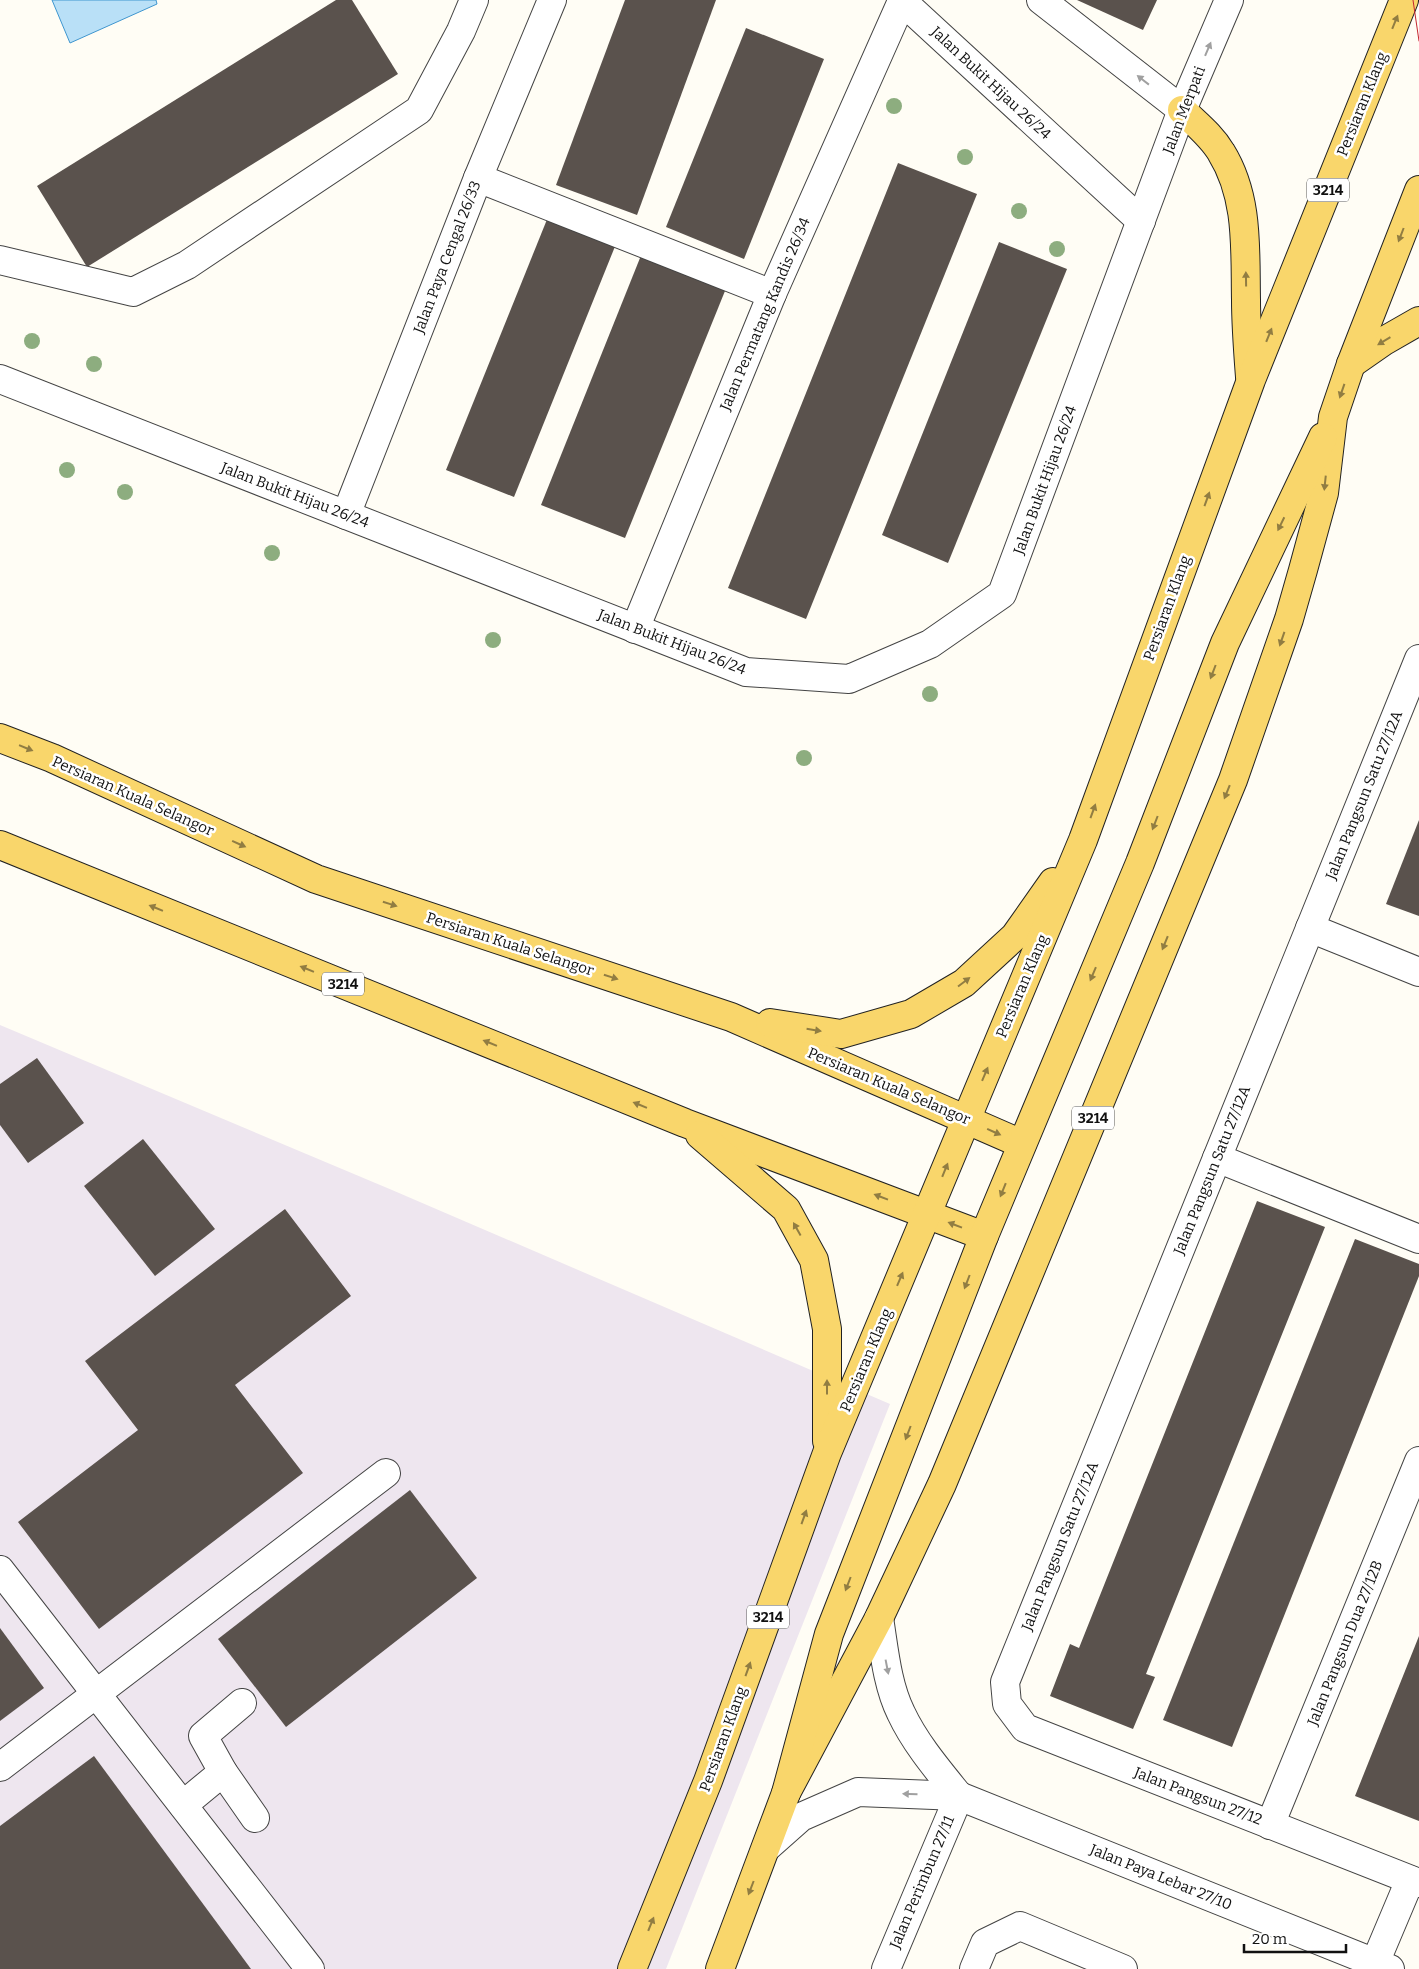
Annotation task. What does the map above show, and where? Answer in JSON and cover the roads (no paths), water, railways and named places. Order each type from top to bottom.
[{"type":"main road","name":"Persiaran Klang","points":[[632,1969],[708,1781],[827,1453],[1083,840],[1251,380],[1404,0]]},
{"type":"main road","points":[[1182,110],[1204,131],[1221,152],[1236,184],[1242,205],[1245,238],[1246,333],[1251,380]]},
{"type":"main road","name":"3214","points":[[720,1969],[786,1793],[880,1618],[942,1484],[1233,780],[1289,619],[1303,570],[1324,493],[1333,417],[1351,364],[1419,190]]},
{"type":"main road","points":[[1351,364],[1384,341],[1419,321]]},
{"type":"main road","points":[[786,1793],[829,1634],[984,1236],[1140,863],[1225,643],[1333,417]]},
{"type":"main road","name":"Persiaran Kuala Selangor","points":[[0,738],[52,758],[316,879],[731,1018],[1022,1144]]},
{"type":"main road","points":[[731,1018],[841,1034],[911,1014],[964,983],[1015,936],[1083,840]]},
{"type":"main road","name":"3214","points":[[0,845],[686,1123],[984,1236]]},
{"type":"main road","points":[[686,1123],[786,1209],[814,1260],[827,1329],[827,1453]]},
{"type":"street","points":[[0,260],[133,292],[187,265],[419,110],[461,32],[474,0]]},
{"type":"street","name":"Jalan Paya Cengal 26/33","points":[[346,515],[478,178],[552,0]]},
{"type":"street","points":[[1041,0],[1182,110]]},
{"type":"street","name":"Jalan Merpati","points":[[1141,221],[1182,110],[1229,0]]},
{"type":"street","name":"Jalan Bukit Hijau 26/24","points":[[0,379],[746,672],[849,679],[930,644],[1002,594],[1141,221],[902,1]]},
{"type":"street","name":"Jalan Permatang Kandis 26/34","points":[[635,629],[772,294],[902,1]]},
{"type":"street","points":[[478,178],[772,294]]},
{"type":"street","name":"Jalan Pangsun Satu 27/12A","points":[[1005,1682],[1419,659]]},
{"type":"street","points":[[1310,928],[1419,972]]},
{"type":"street","points":[[1217,1158],[1419,1239]]},
{"type":"street","name":"Jalan Pangsun Dua 27/12B","points":[[1270,1825],[1419,1461]]},
{"type":"street","points":[[0,1767],[386,1472]]},
{"type":"street","points":[[0,1570],[310,1969]]},
{"type":"street","name":"Jalan Paya Lebar 27/10","points":[[880,1618],[887,1670],[900,1712],[925,1753],[959,1796]]},
{"type":"street","name":"Jalan Pangsun 27/12","points":[[1005,1682],[1007,1704],[1025,1728],[1415,1882]]},
{"type":"street","points":[[242,1703],[203,1736],[223,1772],[255,1818]]},
{"type":"street","points":[[183,1805],[223,1772]]},
{"type":"street","name":"Jalan Paya Lebar 27/10","points":[[766,1848],[801,1817],[858,1792],[959,1796],[1383,1966]]},
{"type":"street","name":"Jalan Perimbun 27/11","points":[[886,1969],[959,1796]]},
{"type":"street","points":[[1383,1966],[1415,1882]]},
{"type":"street","points":[[974,1969],[985,1943],[1020,1926],[1123,1969]]},
{"type":"water","points":[[52,0],[156,0],[157,4],[70,43]]},
{"type":"tram line","points":[[1413,0],[1419,41]]}]
